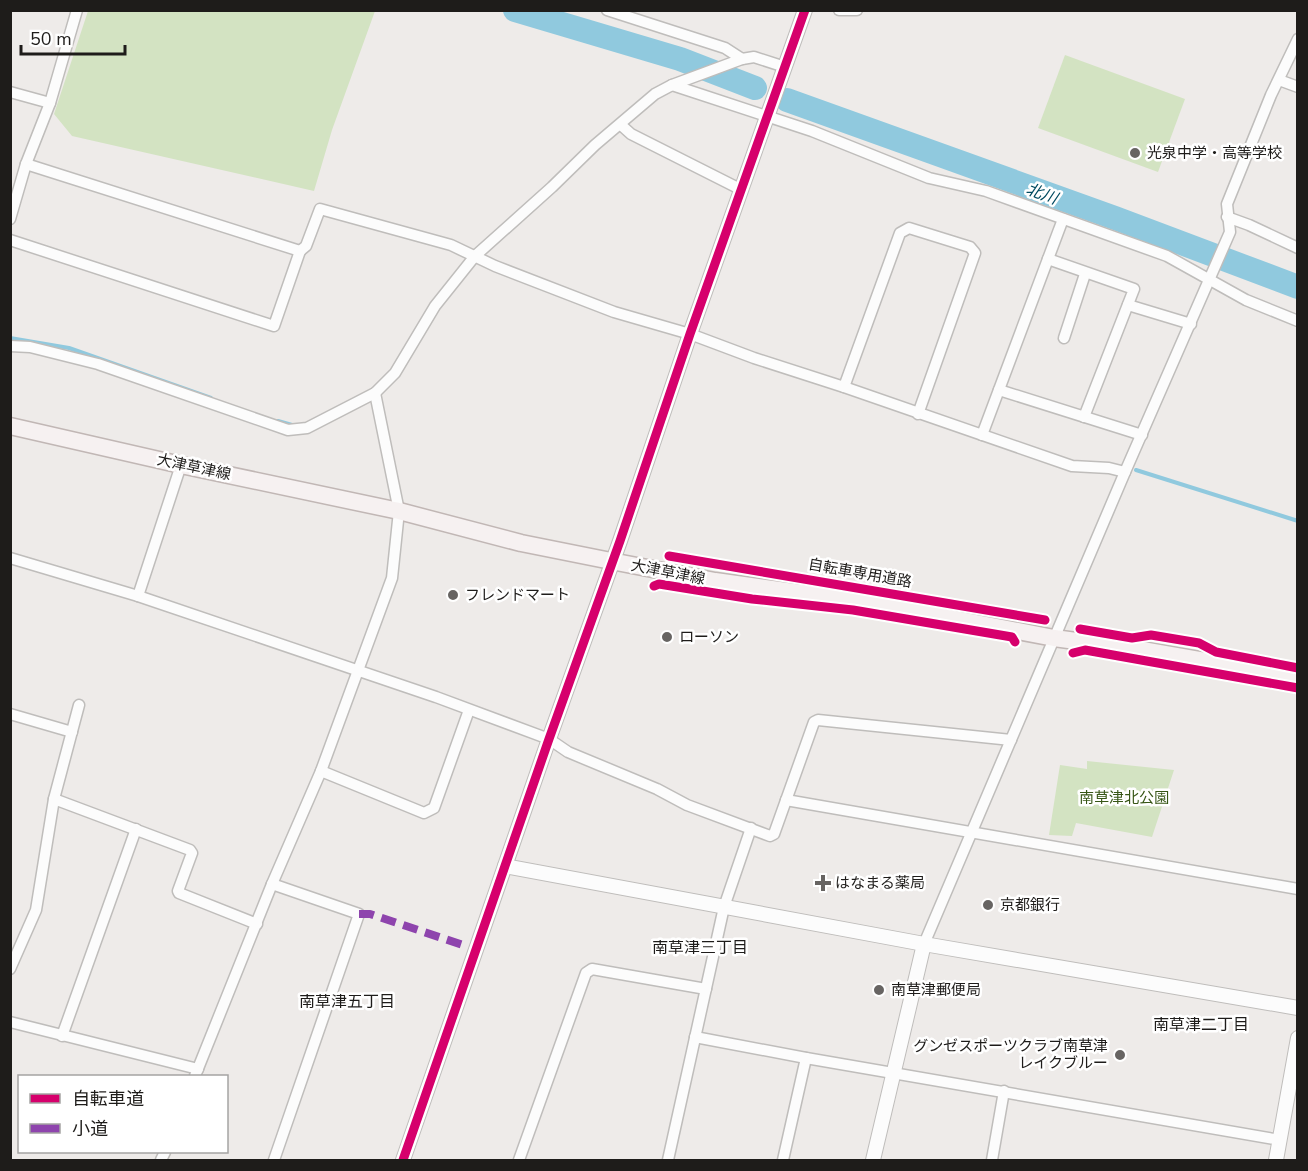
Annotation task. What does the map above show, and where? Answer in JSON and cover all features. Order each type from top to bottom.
[{"type":"main road","name":"大津草津線","points":[[10,426],[399,511],[521,543],[611,561],[715,581],[866,602],[1054,638],[1142,650],[1298,677]]},
{"type":"street","points":[[10,219],[26,164],[50,103],[77,10]]},
{"type":"street","points":[[606,10],[725,48],[739,60]]},
{"type":"street","points":[[404,1161],[690,334],[805,10]]},
{"type":"street","points":[[839,10],[857,10]]},
{"type":"street","points":[[873,1161],[924,944],[1125,472],[1211,279],[1230,232],[1227,204],[1271,95],[1298,39]]},
{"type":"street","points":[[10,346],[30,347],[98,364],[288,430],[307,428],[375,393],[395,373],[435,306],[475,256],[552,187],[594,145],[656,94],[677,83],[739,60],[754,57],[785,67]]},
{"type":"street","points":[[1280,80],[1298,87]]},
{"type":"street","points":[[677,83],[769,114],[929,178],[986,191],[1167,256],[1246,300],[1298,321]]},
{"type":"street","points":[[10,92],[50,103]]},
{"type":"street","points":[[621,125],[631,134],[742,190]]},
{"type":"street","points":[[26,164],[300,251]]},
{"type":"street","points":[[10,240],[274,326],[300,251],[306,246],[320,209],[451,244],[495,266],[614,312],[690,334],[1072,466],[1109,468],[1125,472]]},
{"type":"street","points":[[1227,217],[1298,248]]},
{"type":"street","points":[[982,435],[1063,219]]},
{"type":"street","points":[[844,387],[900,232],[909,228],[970,247],[975,253],[918,414]]},
{"type":"street","points":[[1048,259],[1085,274],[1134,289],[1084,417]]},
{"type":"street","points":[[1064,338],[1085,274]]},
{"type":"street","points":[[1128,304],[1191,324]]},
{"type":"street","points":[[999,390],[1142,435]]},
{"type":"street","points":[[10,1023],[197,1073],[272,884],[321,771],[392,578],[399,511],[375,393]]},
{"type":"street","points":[[138,596],[182,465]]},
{"type":"street","points":[[10,558],[138,596],[549,739],[567,752],[657,789],[687,804],[770,836],[774,834],[814,722],[818,720],[1011,740]]},
{"type":"street","points":[[10,969],[36,910],[54,800],[79,705]]},
{"type":"street","points":[[321,771],[424,813],[434,808],[469,710]]},
{"type":"street","points":[[10,714],[72,732]]},
{"type":"street","points":[[54,800],[136,828],[190,850],[192,853],[179,893],[257,924]]},
{"type":"street","points":[[786,800],[1298,889]]},
{"type":"street","points":[[62,1036],[136,828]]},
{"type":"street","points":[[668,1161],[724,907],[751,828]]},
{"type":"street","points":[[505,866],[924,944],[1298,1008]]},
{"type":"street","points":[[272,884],[359,914],[274,1161]]},
{"type":"street","points":[[519,1161],[586,972],[592,969],[706,989]]},
{"type":"street","points":[[695,1037],[1280,1140]]},
{"type":"street","points":[[1276,1161],[1298,1038]]},
{"type":"street","points":[[783,1161],[806,1058]]},
{"type":"street","points":[[992,1161],[1004,1091]]},
{"type":"green space","points":[[88,11],[375,11],[332,130],[314,191],[72,136],[54,114]]},
{"type":"green space","points":[[1065,55],[1185,99],[1158,172],[1038,128]]},
{"type":"green space","name":"南草津北公園","points":[[1087,761],[1174,770],[1152,837],[1076,823],[1072,836],[1049,835],[1060,765],[1087,769]]},
{"type":"waterway","name":"北川","points":[[515,10],[680,59],[755,88]]},
{"type":"waterway","name":"北川","points":[[787,100],[1115,218],[1298,287]]},
{"type":"waterway","points":[[10,338],[69,348],[211,398]]},
{"type":"waterway","points":[[278,421],[292,425]]},
{"type":"waterway","points":[[1136,470],[1298,521]]},
{"type":"marked path","points":[[359,914],[370,914],[463,945]]},
{"type":"cycle path","points":[[403,1160],[805,10]]},
{"type":"cycle path","name":"自転車専用道路","points":[[669,556],[1045,620]]},
{"type":"cycle path","points":[[654,586],[659,584],[752,599],[853,610],[1012,637],[1015,642]]},
{"type":"cycle path","points":[[1080,629],[1132,638],[1151,635],[1199,643],[1216,652],[1298,668]]},
{"type":"cycle path","points":[[1073,653],[1085,650],[1298,688]]},
{"type":"place","name":"光泉中学・高等学校","points":[[1135,153]]},
{"type":"place","name":"フレンドマート","points":[[453,595]]},
{"type":"place","name":"ローソン","points":[[667,637]]},
{"type":"place","name":"はなまる薬局","points":[[823,883]]},
{"type":"place","name":"京都銀行","points":[[988,905]]},
{"type":"place","name":"南草津郵便局","points":[[879,990]]},
{"type":"place","name":"グンゼスポーツクラブ南草津 レイクブルー","points":[[1120,1055]]},
{"type":"district","name":"南草津三丁目","points":[[700,947]]},
{"type":"district","name":"南草津五丁目","points":[[347,1001]]},
{"type":"district","name":"南草津二丁目","points":[[1201,1024]]}]
